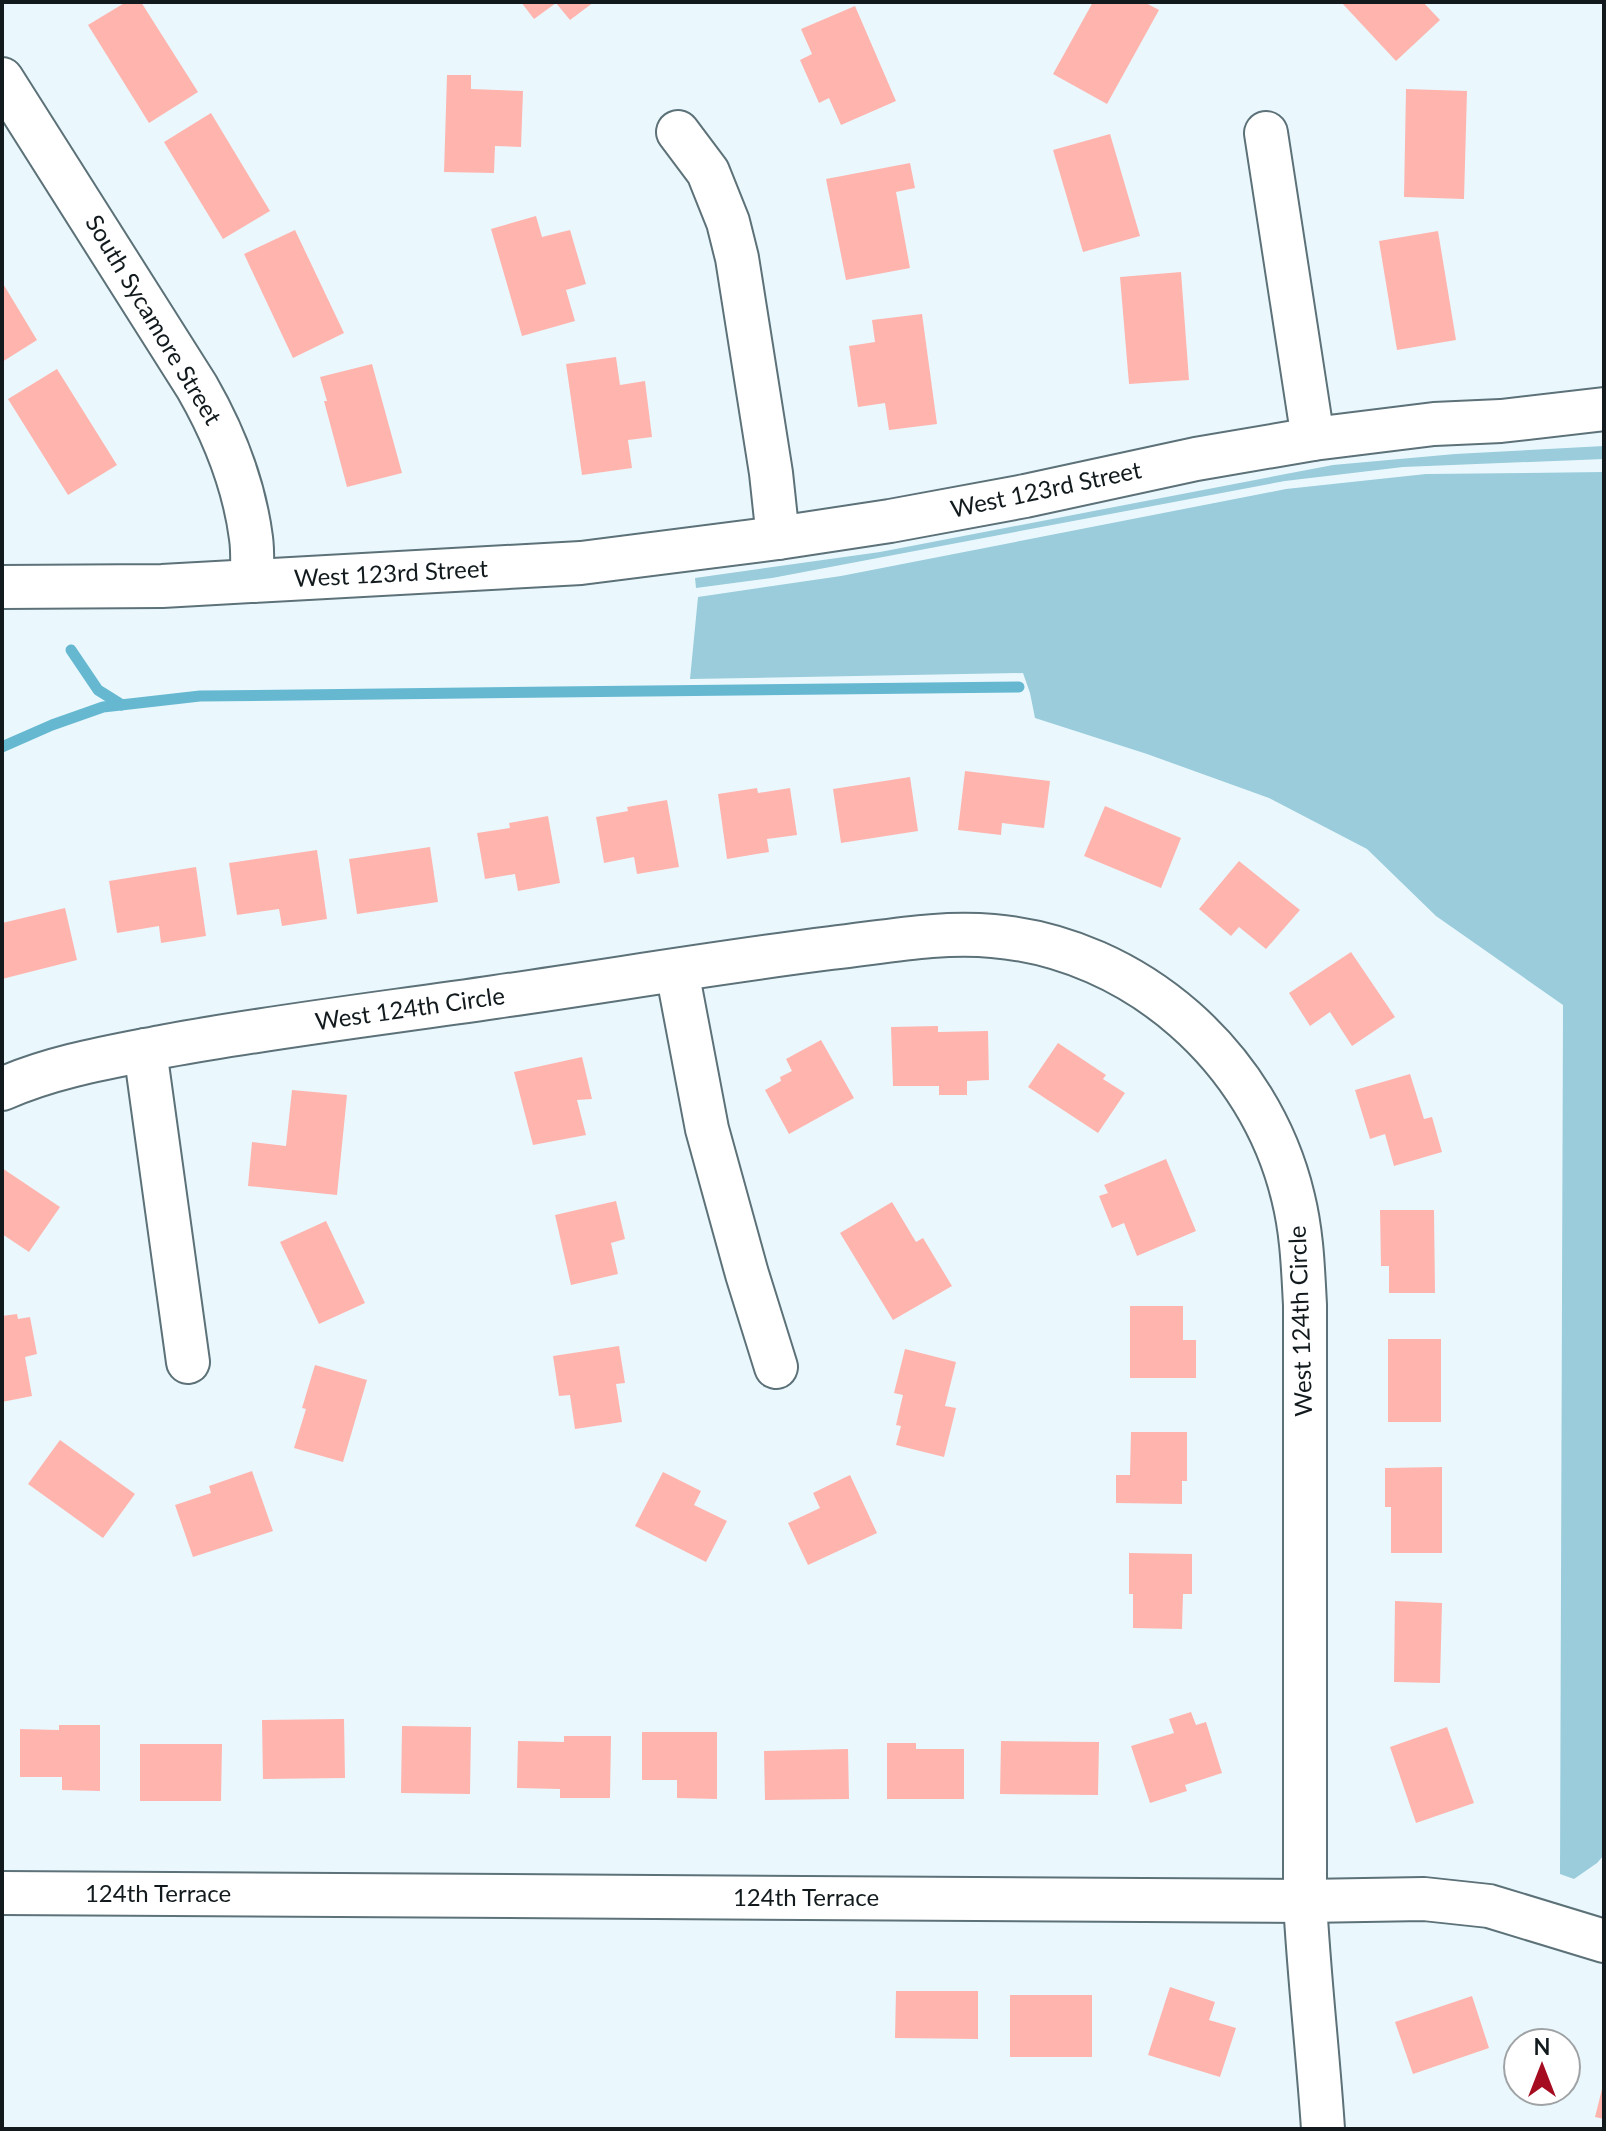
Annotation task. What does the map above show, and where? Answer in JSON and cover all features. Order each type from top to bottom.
[{"type":"street","name":"South Sycamore Street","points":[[2,79],[216,421],[235,467],[246,509],[251,540],[252,581]]},
{"type":"street","points":[[678,132],[708,172],[728,222],[737,258],[771,473],[778,538]]},
{"type":"street","points":[[1266,133],[1313,439]]},
{"type":"street","name":"West 123rd Street","points":[[2,587],[162,586],[581,563],[890,521],[1196,459],[1313,439],[1434,424],[1501,421],[1604,409]]},
{"type":"street","name":"West 124th Circle","points":[[2,1089],[65,1066],[221,1037],[801,952],[949,934],[995,936],[1040,943],[1084,957],[1162,998],[1206,1038],[1238,1077],[1261,1114],[1279,1153],[1293,1195],[1301,1238],[1305,1305],[1305,1901],[1308,1973],[1323,2129]]},
{"type":"street","points":[[677,971],[707,1129],[776,1367]]},
{"type":"street","points":[[145,1050],[188,1362]]},
{"type":"street","name":"124th Terrace","points":[[2,1893],[1305,1901],[1424,1899],[1489,1906],[1604,1941]]},
{"type":"shaded area","points":[[1604,446],[1604,459],[1403,467],[1285,481],[772,578],[696,588],[695,578],[880,552],[1333,465],[1455,454]]},
{"type":"shaded area","points":[[1604,472],[1604,1855],[1574,1879],[1560,1874],[1563,1005],[1436,916],[1367,849],[1269,798],[1035,718],[1023,673],[690,679],[698,597],[841,576],[1286,489],[1426,474]]},
{"type":"building","points":[[126,2],[141,2],[198,92],[149,123],[88,25]]},
{"type":"building","points":[[521,2],[594,2],[570,20],[556,3],[534,19]]},
{"type":"building","points":[[1093,2],[1144,2],[1159,10],[1107,104],[1053,74]]},
{"type":"building","points":[[1341,2],[1423,2],[1440,20],[1396,61]]},
{"type":"building","points":[[855,6],[896,101],[841,125],[829,98],[819,103],[800,60],[812,54],[801,29]]},
{"type":"building","points":[[447,75],[471,75],[471,89],[523,91],[521,147],[495,146],[494,173],[444,172]]},
{"type":"building","points":[[1406,89],[1467,91],[1464,199],[1404,197]]},
{"type":"building","points":[[211,113],[270,211],[223,239],[164,142]]},
{"type":"building","points":[[1110,134],[1140,236],[1083,252],[1053,150]]},
{"type":"building","points":[[910,163],[915,188],[896,192],[910,268],[846,280],[826,179]]},
{"type":"building","points":[[536,216],[542,237],[570,230],[586,284],[566,290],[575,321],[522,336],[491,229]]},
{"type":"building","points":[[295,230],[344,333],[293,358],[244,254]]},
{"type":"building","points":[[1438,231],[1456,340],[1397,350],[1379,241]]},
{"type":"building","points":[[1181,272],[1189,380],[1129,384],[1120,277]]},
{"type":"building","points":[[2,282],[37,340],[2,362]]},
{"type":"building","points":[[922,314],[937,424],[889,430],[885,403],[858,407],[849,346],[875,342],[872,320]]},
{"type":"building","points":[[616,357],[620,385],[645,381],[652,437],[628,440],[632,468],[582,475],[566,364]]},
{"type":"building","points":[[372,364],[402,473],[347,487],[320,377]]},
{"type":"building","points":[[57,369],[117,465],[68,495],[8,399]]},
{"type":"building","points":[[965,771],[1050,781],[1044,828],[1002,823],[1001,835],[958,830]]},
{"type":"building","points":[[910,777],[918,831],[841,843],[833,789]]},
{"type":"building","points":[[757,788],[758,793],[790,788],[797,835],[767,839],[769,852],[727,859],[718,794]]},
{"type":"building","points":[[667,800],[679,867],[637,874],[634,857],[604,863],[596,817],[628,811],[627,807]]},
{"type":"building","points":[[1105,806],[1181,838],[1161,888],[1084,856]]},
{"type":"building","points":[[548,816],[560,883],[518,891],[515,874],[485,879],[477,833],[510,828],[509,823]]},
{"type":"building","points":[[430,847],[438,902],[357,914],[349,859]]},
{"type":"building","points":[[317,850],[327,919],[282,926],[279,909],[237,915],[229,863]]},
{"type":"building","points":[[1239,861],[1300,910],[1266,949],[1239,927],[1231,936],[1199,909]]},
{"type":"building","points":[[196,867],[206,936],[161,943],[159,926],[117,933],[109,881]]},
{"type":"building","points":[[65,908],[77,960],[2,979],[2,923]]},
{"type":"building","points":[[1351,952],[1395,1017],[1352,1046],[1330,1012],[1310,1026],[1289,993]]},
{"type":"building","points":[[938,1026],[938,1032],[988,1031],[989,1080],[967,1081],[967,1095],[939,1095],[939,1086],[893,1086],[891,1027]]},
{"type":"building","points":[[821,1040],[854,1098],[789,1134],[765,1090],[792,1071],[786,1059]]},
{"type":"building","points":[[1058,1043],[1106,1075],[1103,1079],[1125,1093],[1098,1133],[1028,1087]]},
{"type":"building","points":[[582,1057],[592,1099],[577,1100],[586,1135],[533,1145],[514,1072]]},
{"type":"building","points":[[1410,1074],[1424,1119],[1432,1117],[1442,1152],[1394,1166],[1385,1134],[1370,1139],[1355,1090]]},
{"type":"building","points":[[292,1090],[347,1095],[337,1195],[248,1186],[252,1142],[286,1146]]},
{"type":"building","points":[[1166,1159],[1196,1231],[1137,1256],[1124,1223],[1112,1228],[1099,1196],[1108,1193],[1104,1185]]},
{"type":"building","points":[[2,1168],[60,1207],[29,1252],[2,1234]]},
{"type":"building","points":[[616,1201],[625,1239],[611,1243],[618,1274],[571,1285],[555,1215]]},
{"type":"building","points":[[892,1202],[916,1242],[923,1238],[952,1286],[893,1320],[840,1233]]},
{"type":"building","points":[[1380,1210],[1434,1210],[1435,1293],[1389,1293],[1389,1266],[1381,1266]]},
{"type":"building","points":[[326,1221],[365,1303],[319,1324],[280,1242]]},
{"type":"building","points":[[1130,1306],[1183,1306],[1183,1340],[1196,1340],[1196,1378],[1130,1378]]},
{"type":"building","points":[[17,1314],[18,1319],[30,1317],[37,1354],[25,1357],[32,1396],[2,1402],[2,1316]]},
{"type":"building","points":[[1388,1339],[1441,1339],[1441,1422],[1388,1422]]},
{"type":"building","points":[[619,1346],[625,1383],[616,1384],[622,1422],[575,1429],[570,1395],[559,1396],[553,1356]]},
{"type":"building","points":[[905,1349],[956,1362],[945,1406],[956,1408],[944,1457],[896,1445],[901,1426],[896,1425],[903,1395],[894,1393]]},
{"type":"building","points":[[315,1365],[367,1380],[343,1462],[294,1448]]},
{"type":"building","points":[[1131,1432],[1187,1432],[1187,1481],[1182,1481],[1182,1504],[1116,1503],[1116,1475],[1130,1475]]},
{"type":"building","points":[[60,1440],[135,1494],[103,1538],[28,1484]]},
{"type":"building","points":[[1442,1467],[1442,1553],[1391,1553],[1391,1507],[1385,1507],[1385,1468]]},
{"type":"building","points":[[252,1471],[273,1531],[193,1557],[175,1505],[211,1493],[209,1486]]},
{"type":"building","points":[[663,1472],[701,1491],[694,1505],[727,1521],[706,1562],[635,1526]]},
{"type":"building","points":[[850,1475],[877,1533],[808,1565],[788,1523],[820,1508],[813,1493]]},
{"type":"building","points":[[1129,1553],[1192,1554],[1192,1594],[1183,1594],[1182,1629],[1133,1628]]},
{"type":"building","points":[[1395,1601],[1442,1603],[1440,1683],[1394,1682]]},
{"type":"building","points":[[1191,1712],[1196,1725],[1206,1722],[1222,1773],[1185,1785],[1187,1791],[1150,1803],[1131,1746],[1174,1733],[1169,1719]]},
{"type":"building","points":[[344,1719],[345,1778],[263,1779],[262,1720]]},
{"type":"building","points":[[59,1725],[100,1725],[100,1791],[62,1790],[62,1777],[20,1777],[20,1729],[59,1730]]},
{"type":"building","points":[[402,1726],[471,1727],[470,1794],[401,1793]]},
{"type":"building","points":[[1447,1727],[1474,1803],[1416,1823],[1390,1747]]},
{"type":"building","points":[[642,1732],[717,1732],[717,1799],[677,1798],[677,1780],[642,1780]]},
{"type":"building","points":[[564,1736],[611,1736],[610,1798],[560,1798],[560,1789],[517,1788],[518,1741],[564,1742]]},
{"type":"building","points":[[1001,1741],[1099,1742],[1098,1795],[1000,1794]]},
{"type":"building","points":[[887,1743],[916,1743],[916,1749],[964,1749],[964,1799],[887,1799]]},
{"type":"building","points":[[140,1744],[222,1744],[221,1801],[140,1801]]},
{"type":"building","points":[[848,1749],[849,1799],[765,1800],[764,1751]]},
{"type":"building","points":[[1170,1987],[1215,2002],[1209,2020],[1236,2028],[1220,2077],[1148,2055]]},
{"type":"building","points":[[896,1991],[978,1991],[978,2039],[895,2038]]},
{"type":"building","points":[[1010,1995],[1092,1995],[1092,2057],[1010,2057]]},
{"type":"building","points":[[1472,1996],[1489,2048],[1413,2074],[1395,2022]]},
{"type":"building","points":[[1604,2085],[1604,2119],[1595,2117]]},
{"type":"waterway","points":[[71,650],[98,690],[122,705]]},
{"type":"waterway","points":[[2,747],[103,707],[200,696],[1019,687]]}]
